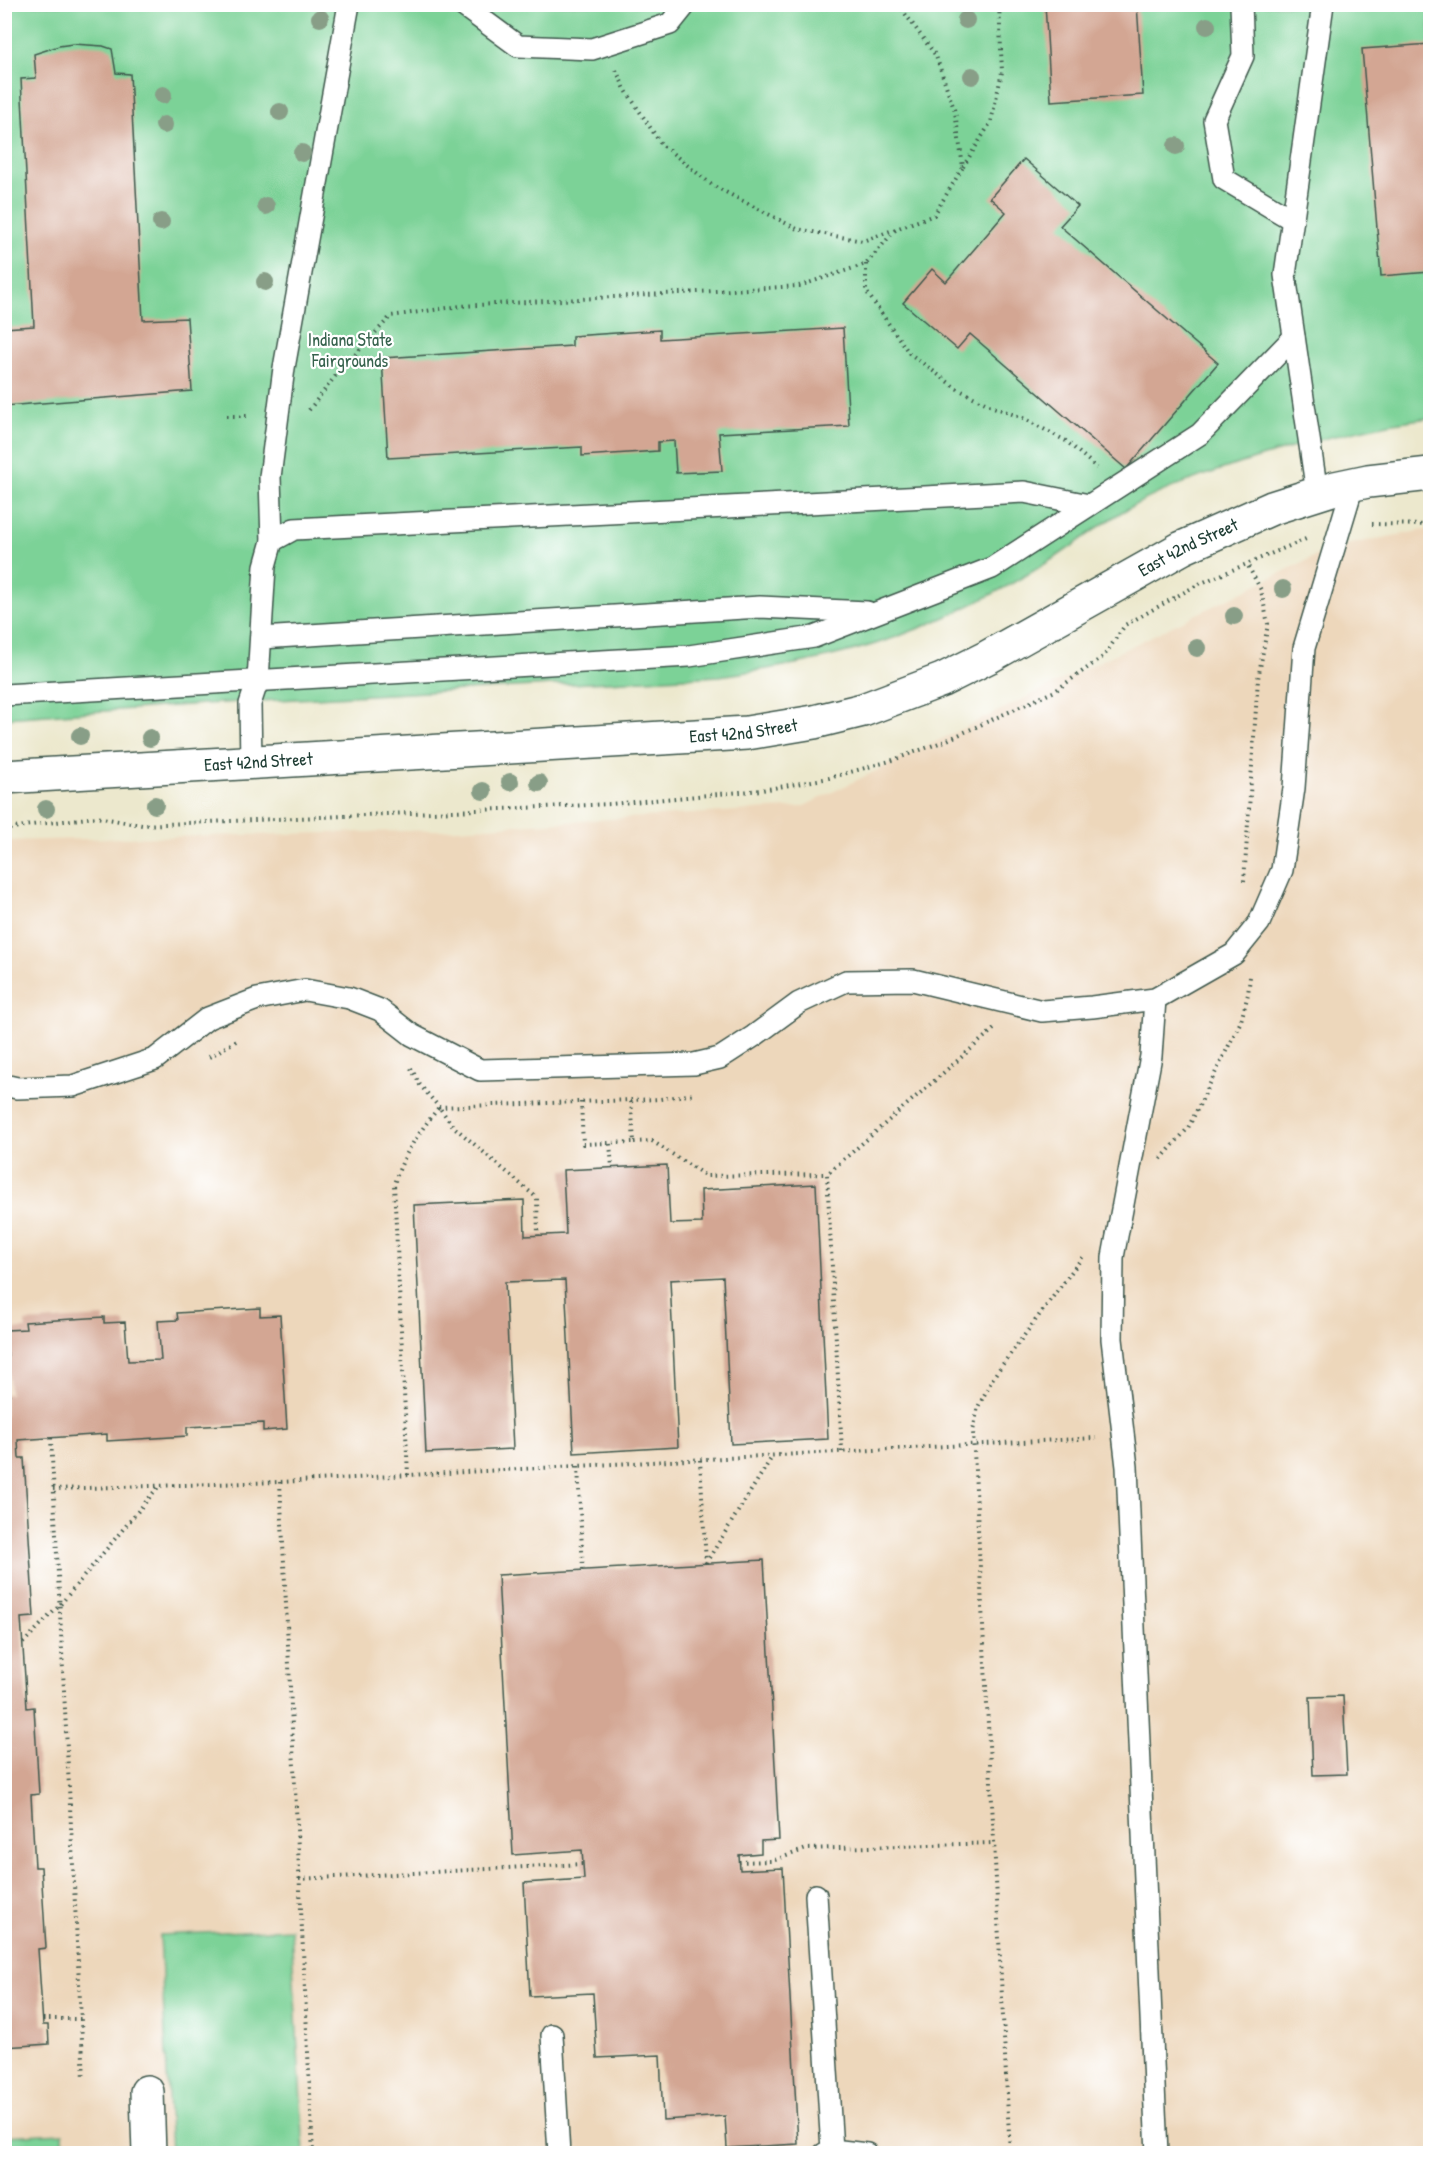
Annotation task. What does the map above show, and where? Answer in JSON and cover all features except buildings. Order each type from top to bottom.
[{"type":"street","name":"East 42nd Street","points":[[4,777],[747,733],[824,720],[863,710],[942,680],[1182,548],[1272,508],[1353,484],[1431,474]]},
{"type":"street","points":[[147,2092],[149,2154]]},
{"type":"lane","points":[[251,762],[250,704],[258,680],[265,566],[272,541],[270,477],[277,415],[349,4]]},
{"type":"lane","points":[[461,4],[518,46],[592,49],[670,24],[686,4]]},
{"type":"lane","points":[[1241,4],[1243,56],[1214,120],[1224,179],[1293,220]]},
{"type":"lane","points":[[1317,493],[1285,275],[1323,4]]},
{"type":"lane","points":[[4,695],[689,656],[814,637],[992,568],[1200,434],[1294,337]]},
{"type":"lane","points":[[4,1085],[17,1089],[73,1086],[155,1059],[208,1018],[257,999],[305,990],[349,998],[380,1010],[412,1035],[480,1070],[694,1064],[720,1058],[799,1003],[846,981],[913,980],[1042,1011],[1155,999],[1234,954],[1259,923],[1282,870],[1294,788],[1304,648],[1353,484]]},
{"type":"lane","points":[[272,541],[294,530],[1024,492],[1089,506]]},
{"type":"lane","points":[[261,638],[760,607],[876,612]]},
{"type":"lane","points":[[1155,999],[1151,1056],[1113,1257],[1112,1339],[1128,1479],[1157,2154]]},
{"type":"lane","points":[[816,1895],[828,2152],[867,2154]]},
{"type":"lane","points":[[552,2036],[559,2154]]},
{"type":"path","points":[[898,4],[936,56],[955,112],[963,167]]},
{"type":"path","points":[[605,44],[625,89],[661,144],[712,185],[797,229],[863,241],[934,215],[991,122],[1002,72],[999,4]]},
{"type":"path","points":[[227,416],[305,415],[337,374],[391,316],[461,306],[799,286],[866,264],[897,228]]},
{"type":"path","points":[[866,264],[866,291],[909,353],[956,388],[991,406],[1023,418],[1066,441],[1102,472]]},
{"type":"path","points":[[1159,1162],[1188,1128],[1240,1021],[1248,994],[1250,972]]},
{"type":"path","points":[[581,1102],[583,1144],[652,1141],[706,1176],[827,1174],[1020,1006]]},
{"type":"path","points":[[631,1100],[634,1142]]},
{"type":"path","points":[[408,1475],[394,1184],[402,1161],[418,1134],[440,1107],[453,1126],[537,1198],[538,1235]]},
{"type":"path","points":[[610,1144],[612,1167]]},
{"type":"path","points":[[827,1174],[842,1452]]},
{"type":"path","points":[[53,1489],[280,1482],[1124,1436]]},
{"type":"path","points":[[51,1438],[84,2079]]},
{"type":"path","points":[[700,1460],[706,1563],[772,1456]]},
{"type":"path","points":[[578,1466],[583,1570]]},
{"type":"path","points":[[280,1482],[313,2154]]},
{"type":"path","points":[[23,1643],[59,1605],[159,1486]]},
{"type":"path","points":[[739,1862],[772,1861],[806,1849],[994,1843]]},
{"type":"path","points":[[300,1879],[583,1864]]},
{"type":"path","points":[[42,2019],[81,2019]]},
{"type":"shaded area","points":[[1430,529],[1430,2153],[5,2153],[4,841],[442,830],[802,807],[1334,547]]},
{"type":"green space","name":"Indiana State Fairgrounds","points":[[5,5],[1430,5],[1430,418],[1375,427],[1320,440],[1204,475],[1127,509],[1043,565],[958,611],[873,645],[797,664],[719,676],[203,704],[5,718]]},
{"type":"green space","points":[[291,1929],[304,2153],[171,2153],[160,1935]]},
{"type":"green space","points":[[63,2133],[64,2153],[5,2153],[5,2136]]}]
